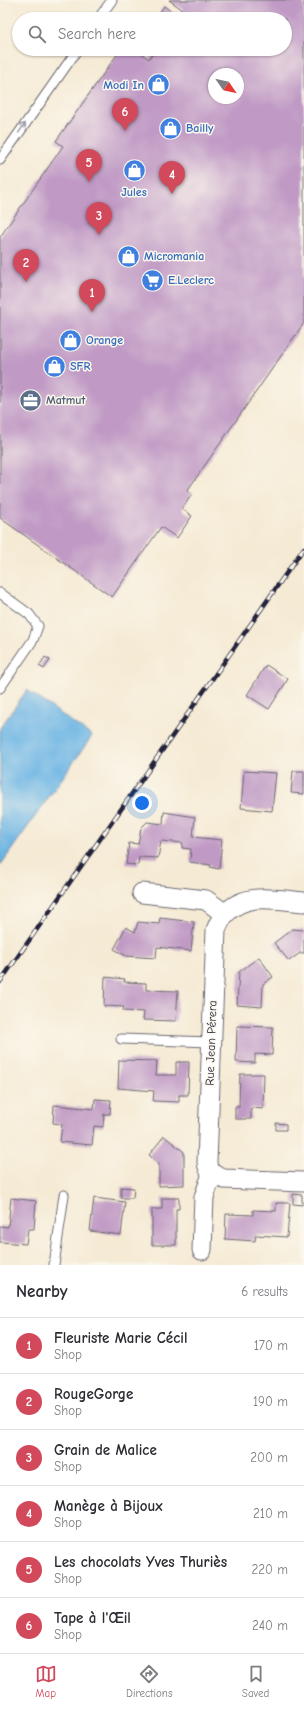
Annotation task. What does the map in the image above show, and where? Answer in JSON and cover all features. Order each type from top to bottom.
[{"type":"street","points":[[142,893],[206,900],[225,914]]},
{"type":"street","name":"Rue Jean Pérera","points":[[212,1174],[207,1169],[207,1162],[216,930],[225,914],[240,903],[256,898],[304,902]]},
{"type":"street","points":[[202,1250],[204,1197],[212,1174],[216,1177],[224,1179],[304,1182]]},
{"type":"lane","points":[[103,12],[112,0]]},
{"type":"lane","points":[[0,160],[73,56]]},
{"type":"lane","points":[[0,593],[29,614],[38,626],[33,640],[0,688]]},
{"type":"lane","points":[[122,1039],[211,1042]]},
{"type":"lane","points":[[54,1265],[64,1195]]},
{"type":"water","points":[[27,690],[92,736],[0,866],[0,728]]},
{"type":"building","name":"E.Leclerc","points":[[169,0],[304,0],[304,323],[187,491],[192,494],[182,509],[192,516],[177,538],[161,527],[112,597],[0,518],[0,237],[63,146],[56,141],[116,56],[145,56],[149,59],[151,56],[292,56],[292,12],[182,12],[183,10]]},
{"type":"building","name":"E.Leclerc","points":[[164,6],[172,12],[160,12]]},
{"type":"building","points":[[45,657],[50,660],[44,669],[39,666]]},
{"type":"building","points":[[266,665],[288,679],[269,709],[247,695]]},
{"type":"building","points":[[244,771],[276,773],[272,811],[241,808]]},
{"type":"building","points":[[293,771],[304,771],[304,794],[291,793]]},
{"type":"building","points":[[164,812],[195,817],[193,837],[222,840],[219,869],[210,867],[211,865],[190,862],[191,849],[182,848],[183,843],[161,841],[158,858],[139,857],[138,865],[126,864],[129,843],[138,844],[141,828],[147,822],[163,824]]},
{"type":"building","points":[[160,918],[194,922],[191,951],[157,947],[156,958],[126,956],[114,949],[126,927],[135,932],[138,922],[159,924]]},
{"type":"building","points":[[292,929],[304,930],[304,953],[300,953],[289,961],[274,943]]},
{"type":"building","points":[[259,957],[273,977],[263,984],[262,1007],[237,1005],[239,972]]},
{"type":"building","points":[[105,977],[125,979],[124,982],[146,983],[146,990],[178,991],[176,1021],[143,1020],[144,1012],[123,1011],[124,1007],[104,1006]]},
{"type":"building","points":[[237,1026],[273,1027],[272,1055],[255,1054],[255,1063],[236,1062]]},
{"type":"building","points":[[119,1060],[157,1061],[156,1075],[176,1075],[176,1062],[189,1062],[188,1095],[179,1095],[179,1102],[153,1101],[154,1091],[118,1088]]},
{"type":"building","points":[[240,1074],[264,1074],[263,1109],[251,1108],[251,1119],[235,1119],[235,1107],[239,1107]]},
{"type":"building","points":[[95,1099],[111,1100],[110,1114],[104,1114],[103,1127],[94,1126],[92,1145],[60,1142],[62,1124],[53,1123],[54,1105],[94,1109]]},
{"type":"building","points":[[276,1123],[286,1124],[286,1130],[276,1130]]},
{"type":"building","points":[[164,1136],[184,1152],[184,1185],[159,1186],[159,1164],[149,1155]]},
{"type":"building","points":[[121,1187],[134,1188],[133,1198],[121,1198]]},
{"type":"building","points":[[293,1194],[302,1195],[302,1205],[293,1204]]},
{"type":"building","points":[[11,1198],[36,1201],[34,1229],[28,1229],[26,1244],[0,1242],[0,1226],[8,1227]]},
{"type":"building","points":[[94,1198],[125,1202],[121,1235],[90,1231]]},
{"type":"building","points":[[162,1198],[179,1198],[179,1209],[176,1209],[176,1245],[152,1245],[152,1209],[162,1209]]},
{"type":"building","points":[[276,1203],[290,1203],[287,1237],[256,1235],[255,1241],[225,1239],[226,1214],[253,1215],[253,1210],[276,1211]]},
{"type":"railway","points":[[0,982],[304,548]]},
{"type":"place","name":"Modi In","points":[[159,85]]},
{"type":"place","name":"Bailly","points":[[170,128]]},
{"type":"place","name":"Tape à l'Œil","points":[[125,131]]},
{"type":"place","name":"Jules","points":[[134,171]]},
{"type":"place","name":"Les chocolats Yves Thuriès","points":[[89,182]]},
{"type":"place","name":"Manège à Bijoux","points":[[172,194]]},
{"type":"place","name":"Grain de Malice","points":[[99,235]]},
{"type":"place","name":"Micromania","points":[[129,256]]},
{"type":"place","name":"E.Leclerc","points":[[152,280]]},
{"type":"place","name":"RougeGorge","points":[[26,282]]},
{"type":"place","name":"Fleuriste Marie Cécil","points":[[92,312]]},
{"type":"place","name":"Orange","points":[[70,340]]},
{"type":"place","name":"SFR","points":[[55,366]]},
{"type":"place","name":"Matmut","points":[[30,400]]}]
